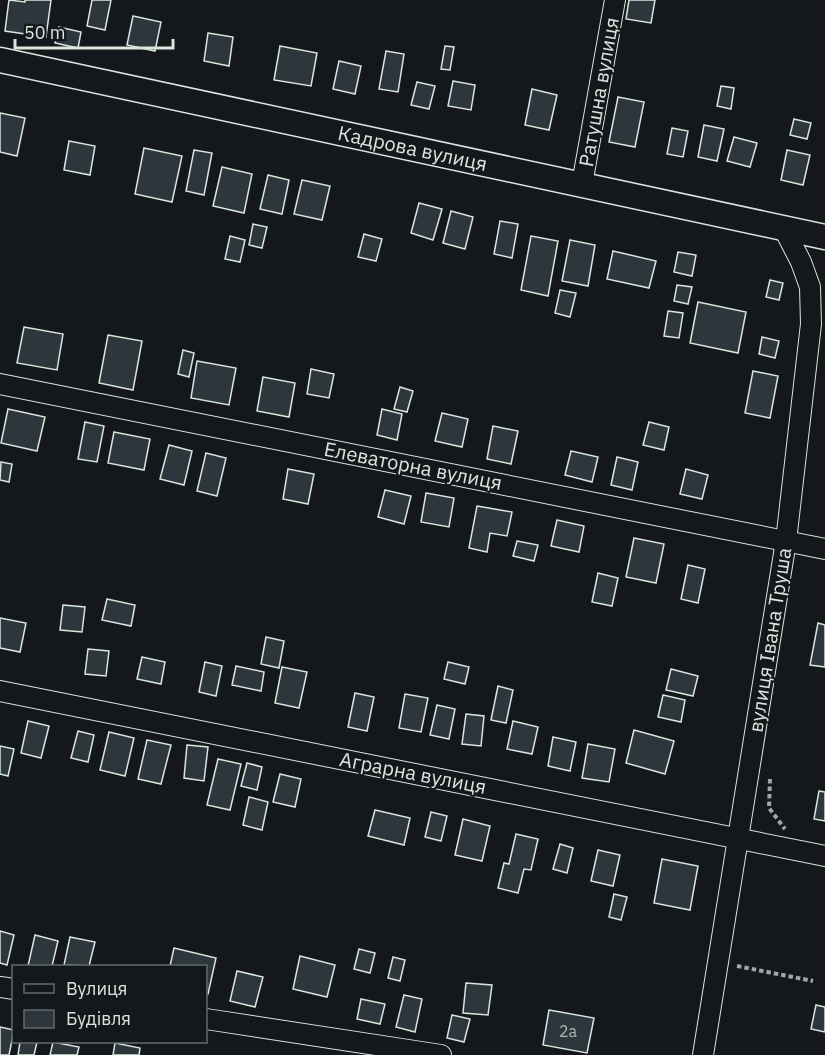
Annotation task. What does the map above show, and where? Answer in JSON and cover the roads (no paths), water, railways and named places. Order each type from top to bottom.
[{"type":"street","name":"Ратушна вулиця","points":[[582,184],[615,0]]},
{"type":"street","name":"Кадрова вулиця","points":[[0,60],[825,237]]},
{"type":"street","name":"вулиця Івана Труша","points":[[703,1055],[786,541],[811,324],[810,287],[801,261],[783,227]]},
{"type":"street","points":[[811,324],[825,308]]},
{"type":"street","name":"Елеваторна вулиця","points":[[0,384],[825,549]]},
{"type":"street","name":"Аграрна вулиця","points":[[0,691],[825,856]]},
{"type":"street","points":[[207,1019],[441,1055]]}]
